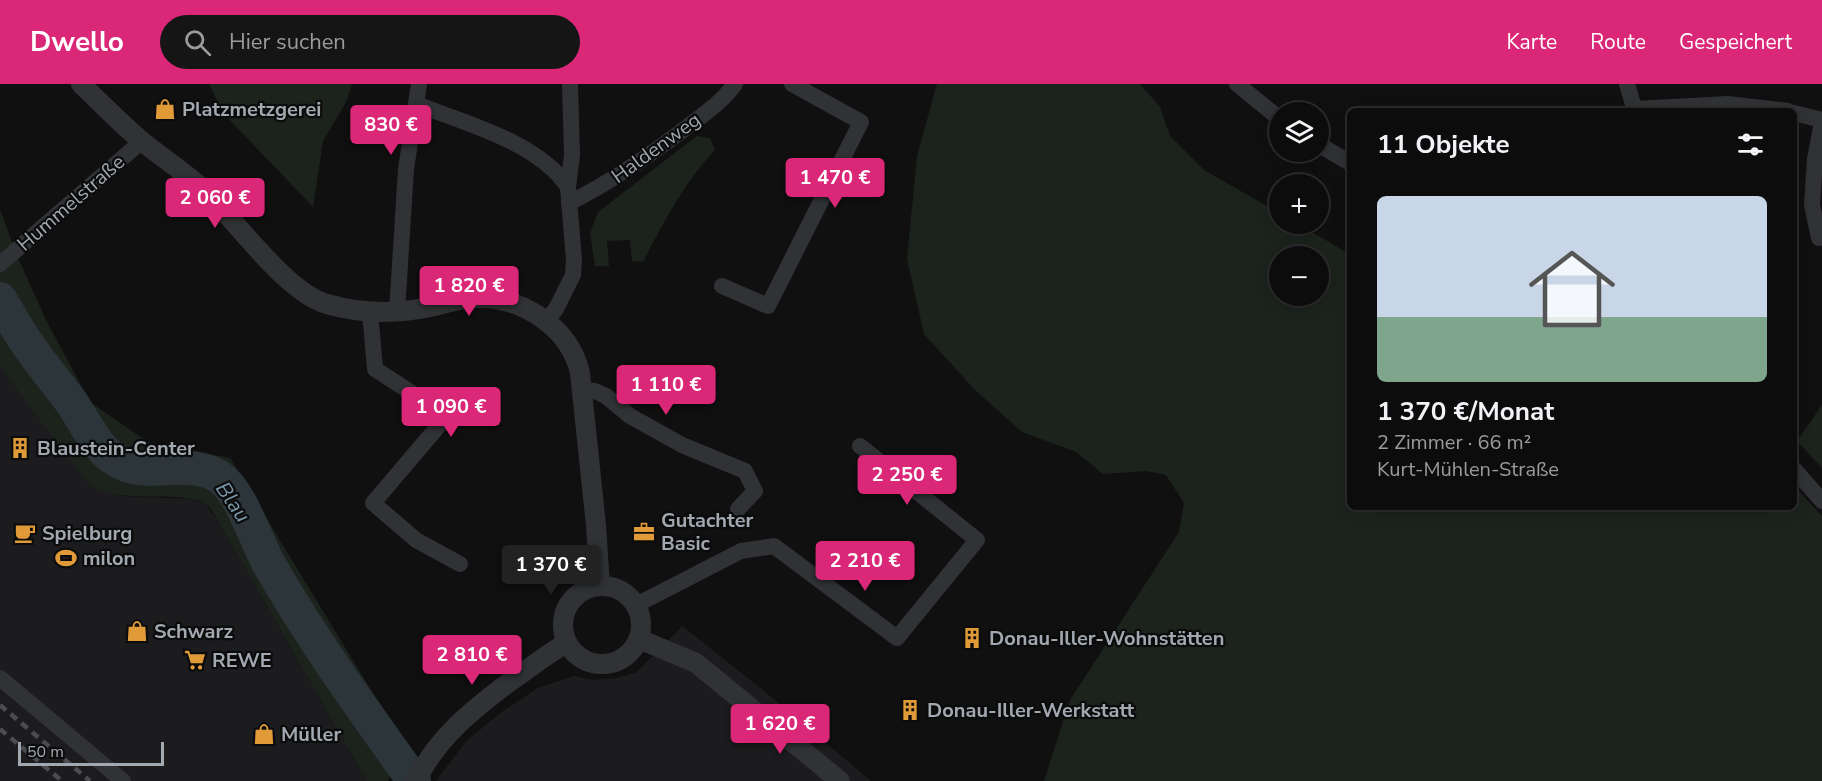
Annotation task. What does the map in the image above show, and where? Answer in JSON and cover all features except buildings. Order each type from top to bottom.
[{"type":"street","points":[[81,84],[142,141],[204,190],[284,275],[306,293],[324,303],[347,310],[397,312],[478,297],[503,300],[525,307],[565,339],[578,364],[583,390],[600,586]]},
{"type":"street","points":[[397,312],[406,169],[418,84]]},
{"type":"street","points":[[545,322],[556,309],[573,275],[569,195],[572,155],[570,84]]},
{"type":"street","name":"Haldenweg","points":[[569,195],[601,188],[656,151],[713,107],[727,95],[735,84]]},
{"type":"street","points":[[722,285],[768,306],[861,122],[792,84]]},
{"type":"street","points":[[1237,84],[1269,110]]},
{"type":"street","points":[[1627,84],[1634,108]]},
{"type":"street","points":[[416,104],[492,134],[527,151],[548,164],[561,176],[569,195]]},
{"type":"street","points":[[1672,108],[1728,105],[1758,108]]},
{"type":"street","points":[[1797,114],[1822,121],[1815,159],[1812,205],[1820,237]]},
{"type":"street","name":"Hummelstraße","points":[[0,264],[142,141]]},
{"type":"street","points":[[1329,151],[1347,161]]},
{"type":"street","points":[[370,312],[375,369],[447,416],[372,503],[416,540],[460,564]]},
{"type":"street","points":[[583,390],[595,391],[606,396],[630,416],[682,445],[745,471],[754,490],[738,509]]},
{"type":"street","points":[[636,605],[741,551],[774,546],[897,638],[976,540],[860,446]]},
{"type":"street","points":[[1797,472],[1822,501]]},
{"type":"street","points":[[600,586],[614,588],[627,594],[636,605],[641,627],[639,639],[627,654],[610,664],[585,661],[574,654],[566,643],[562,630],[562,617],[567,605],[587,588],[600,586]]},
{"type":"street","points":[[639,639],[696,663],[840,781]]},
{"type":"street","points":[[416,781],[436,746],[461,720],[486,699],[566,643]]},
{"type":"street","points":[[0,678],[123,781]]},
{"type":"shaded area","points":[[209,84],[352,84],[346,102],[323,141],[313,207],[224,114]]},
{"type":"shaded area","points":[[937,84],[1140,84],[1160,107],[1170,136],[1204,170],[1269,207],[1269,234],[1315,234],[1347,252],[1347,510],[1797,510],[1797,489],[1822,516],[1822,781],[1044,781],[1070,700],[1179,532],[1184,503],[1166,475],[1147,471],[1103,474],[1076,452],[1022,432],[975,390],[924,334],[907,259],[917,156]]},
{"type":"shaded area","points":[[697,136],[710,138],[715,150],[684,189],[643,262],[632,261],[630,240],[607,241],[609,266],[595,266],[590,233],[598,212]]},
{"type":"shaded area","points":[[0,209],[18,258],[46,320],[90,402],[148,442],[230,458],[405,746],[388,781],[367,781],[209,507],[197,500],[119,495],[91,486],[0,366]]},
{"type":"shaded area","points":[[0,366],[91,486],[124,496],[191,499],[206,504],[220,524],[367,781],[0,781]]},
{"type":"shaded area","points":[[1822,405],[1822,468],[1797,441]]},
{"type":"shaded area","points":[[682,626],[758,686],[871,781],[436,781],[467,740],[506,709],[538,688],[574,676],[593,680],[617,678],[637,672]]},
{"type":"waterway","name":"Blau","points":[[0,299],[27,343],[107,453],[124,464],[136,467],[199,469],[222,479],[229,486],[243,507],[270,566],[304,621],[414,781]]},
{"type":"railway","points":[[0,705],[90,781]]},
{"type":"railway","points":[[0,729],[62,781]]},
{"type":"place","name":"Platzmetzgerei","points":[[165,109]]},
{"type":"place","name":"Blaustein-Center","points":[[20,448]]},
{"type":"place","name":"Gutachter Basic","points":[[644,532]]},
{"type":"place","name":"Spielburg","points":[[25,533]]},
{"type":"place","name":"milon","points":[[66,558]]},
{"type":"place","name":"Schwarz","points":[[137,631]]},
{"type":"place","name":"Donau-Iller-Wohnstätten","points":[[972,638]]},
{"type":"place","name":"REWE","points":[[195,660]]},
{"type":"place","name":"Donau-Iller-Werkstatt","points":[[910,710]]},
{"type":"place","name":"Müller","points":[[264,734]]}]
